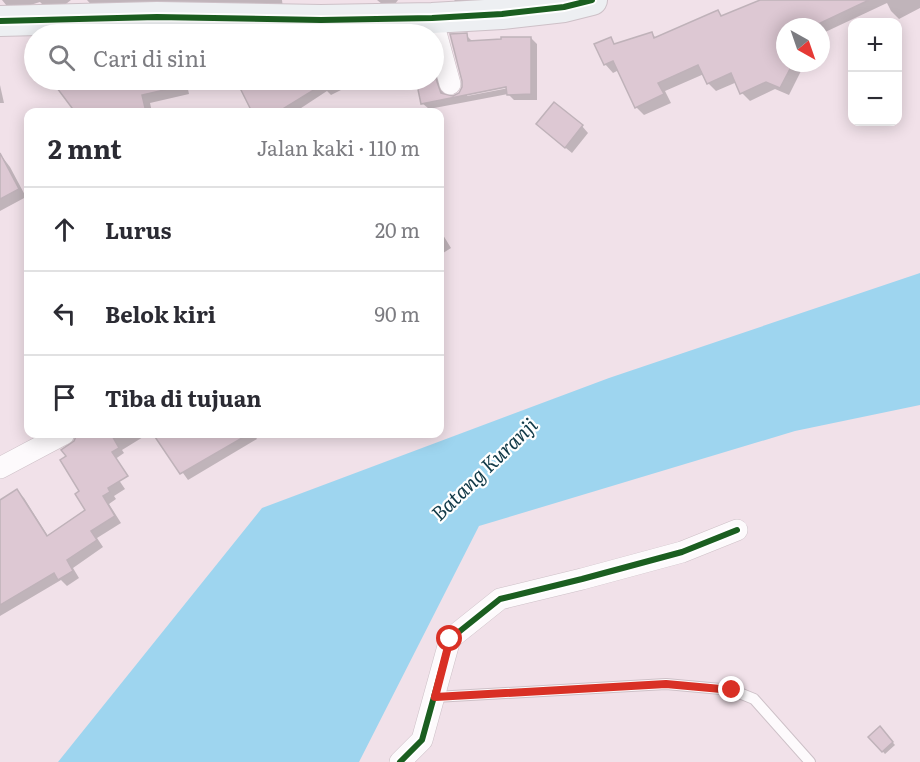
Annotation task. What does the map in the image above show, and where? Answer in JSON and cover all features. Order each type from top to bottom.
[{"type":"street","points":[[0,21],[156,8],[321,20],[432,18],[502,14],[578,2]]},
{"type":"street","points":[[432,18],[434,24]]},
{"type":"street","points":[[444,62],[450,84]]},
{"type":"street","points":[[0,468],[56,438]]},
{"type":"street","points":[[400,762],[422,740],[450,639],[500,599],[682,552],[736,530]]},
{"type":"lane","points":[[435,697],[666,684],[732,690],[754,699],[810,762]]},
{"type":"water","name":"Batang Kuranji","points":[[920,273],[920,405],[795,431],[479,526],[359,762],[58,762],[262,508],[609,378]]},
{"type":"building","points":[[760,0],[869,0],[830,18],[776,18],[776,72],[788,72],[780,88],[766,82],[740,94],[731,73],[707,84],[698,65],[658,83],[664,94],[635,108],[613,61],[604,65],[594,44],[611,37],[614,44],[652,32],[654,38],[718,10],[721,16]]},
{"type":"building","points":[[467,33],[468,41],[501,39],[501,37],[531,37],[531,94],[507,95],[506,87],[421,104],[418,90],[440,90],[441,93],[453,96],[459,93],[462,87],[450,34]]},
{"type":"building","points":[[58,90],[164,90],[142,95],[145,108],[72,108]]},
{"type":"building","points":[[241,90],[314,90],[284,108],[250,108]]},
{"type":"building","points":[[554,102],[583,125],[565,148],[536,124]]},
{"type":"building","points":[[0,153],[19,189],[0,199]]},
{"type":"building","points":[[75,438],[113,438],[119,448],[112,452],[128,476],[108,488],[110,492],[103,496],[115,516],[91,531],[97,540],[67,560],[73,571],[58,580],[54,573],[0,605],[0,500],[17,489],[47,536],[85,510],[75,494],[79,491],[60,460],[66,456],[61,450]]},
{"type":"building","points":[[156,438],[242,438],[180,474]]},
{"type":"building","points":[[880,726],[893,742],[882,752],[868,737]]},
{"type":"cycle path","points":[[0,21],[157,17],[321,20],[432,18],[502,14],[564,7],[592,0]]},
{"type":"cycle path","points":[[400,762],[422,740],[450,639],[500,599],[682,552],[737,530]]},
{"type":"route","points":[[450,639],[435,697],[666,684],[732,690]]}]
